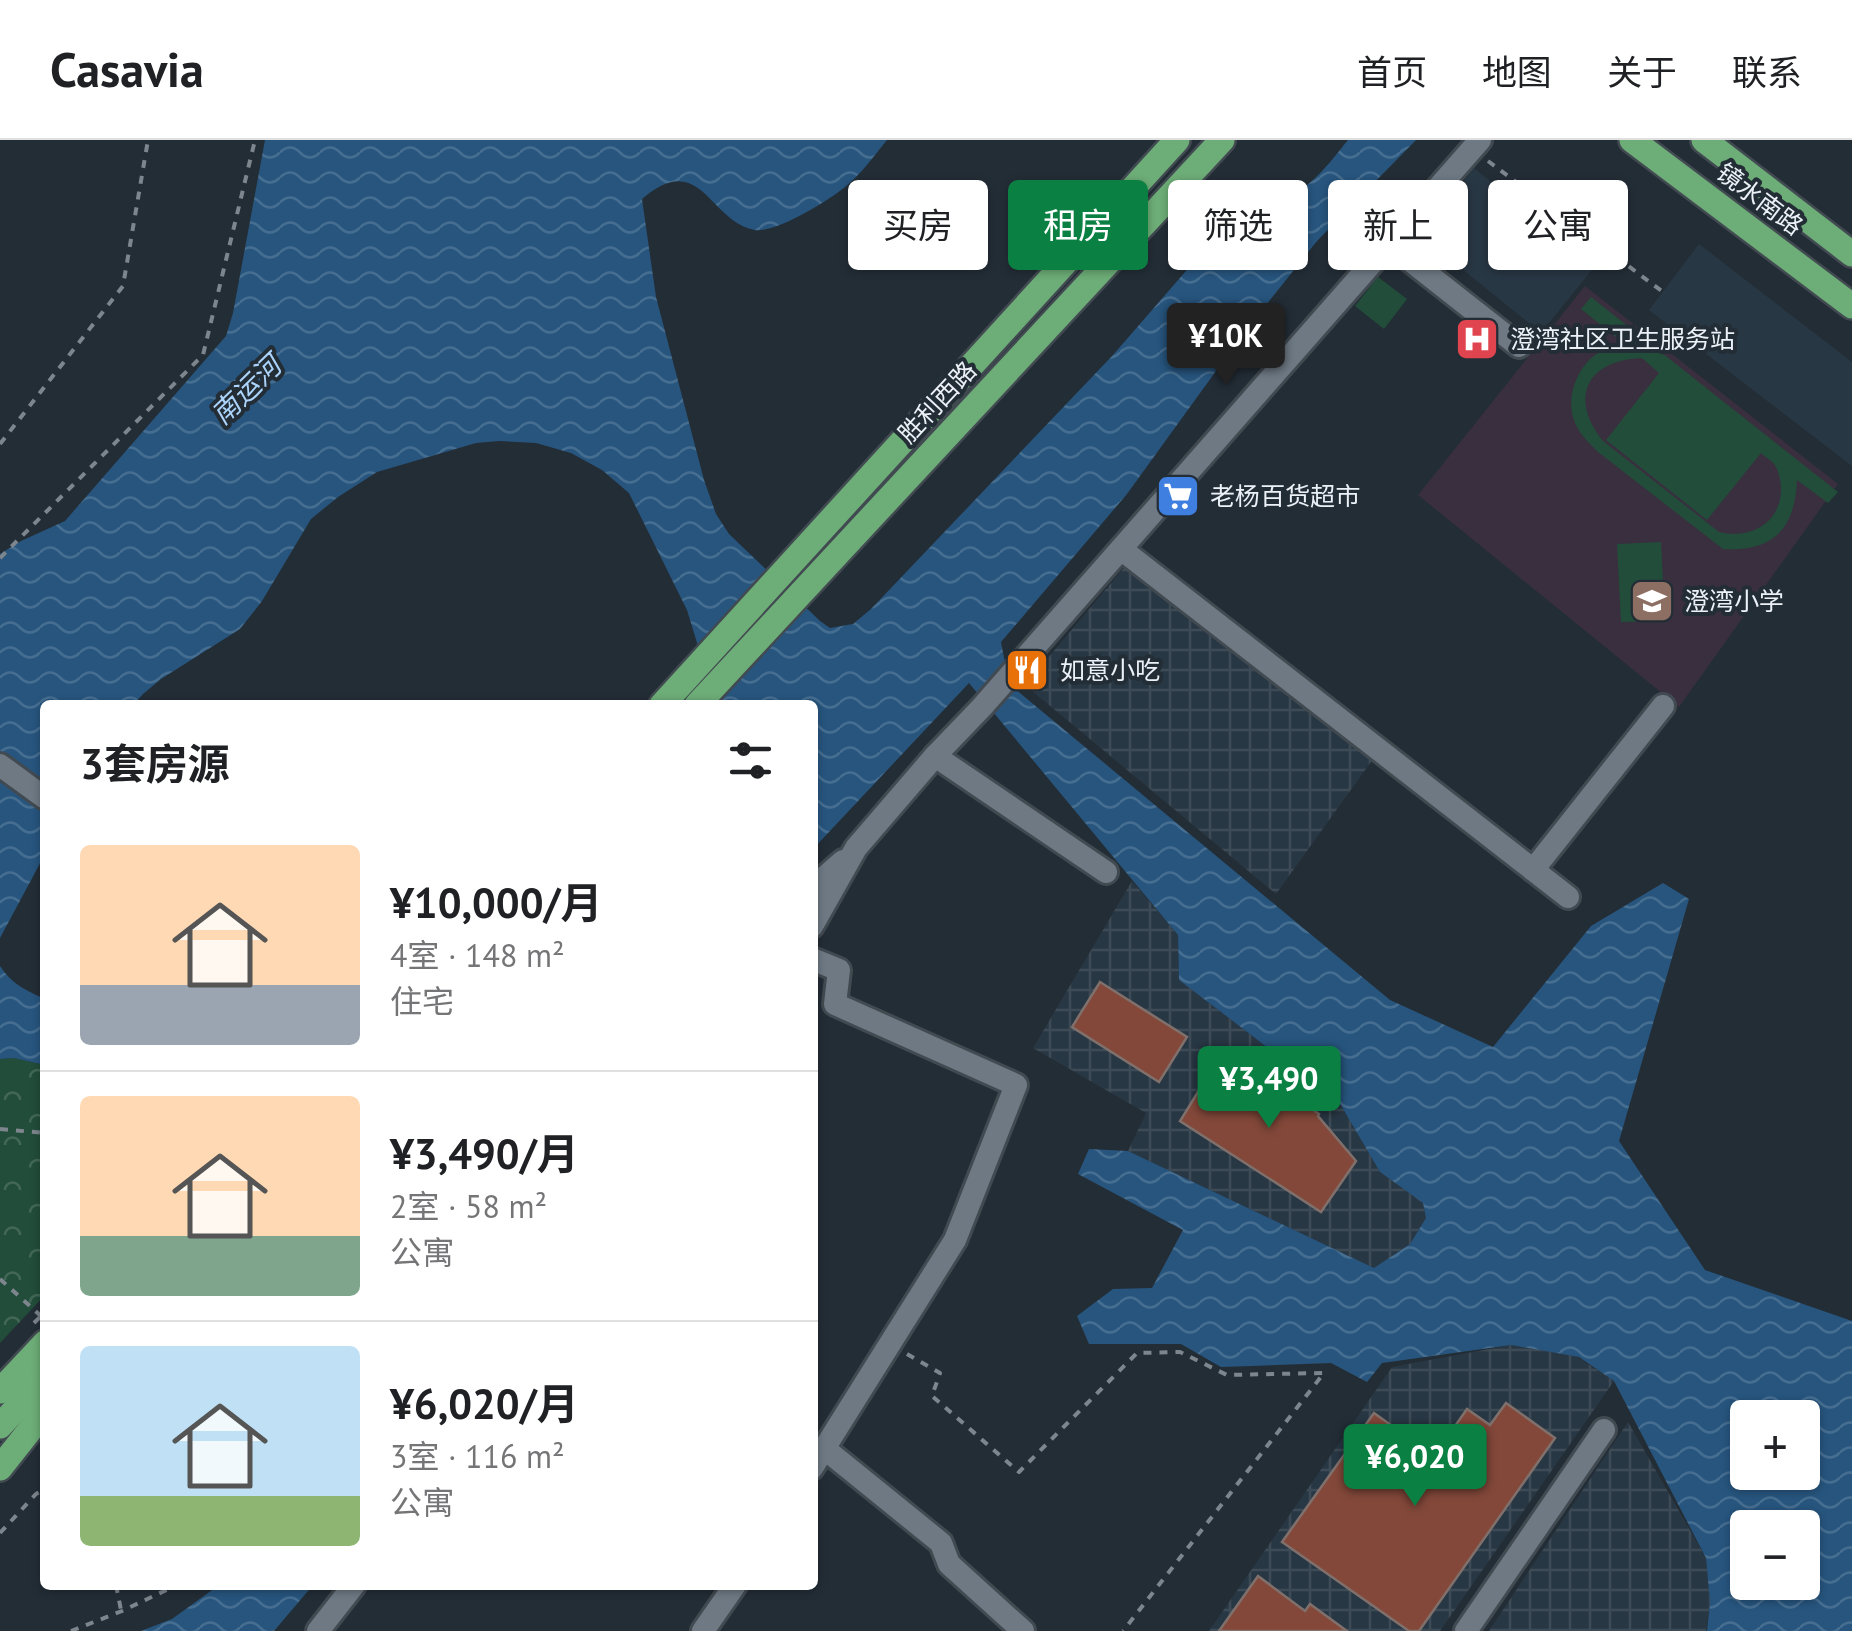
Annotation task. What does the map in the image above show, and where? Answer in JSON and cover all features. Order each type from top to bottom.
[{"type":"main road","name":"胜利西路","points":[[666,700],[1177,140]]},
{"type":"main road","name":"胜利西路","points":[[703,699],[1222,140]]},
{"type":"main road","name":"镜水南路","points":[[1632,140],[1852,306]]},
{"type":"main road","name":"镜水南路","points":[[1704,140],[1852,254]]},
{"type":"main road","points":[[0,1391],[40,1348]]},
{"type":"main road","points":[[0,1426],[40,1382]]},
{"type":"main road","points":[[0,1459],[40,1415]]},
{"type":"main road","points":[[0,1468],[40,1416]]},
{"type":"street","points":[[1444,180],[1476,144]]},
{"type":"street","points":[[818,883],[856,848],[982,707],[1364,270]]},
{"type":"street","points":[[1422,270],[1519,346]]},
{"type":"street","points":[[1120,549],[1568,897]]},
{"type":"street","points":[[1533,870],[1663,706]]},
{"type":"street","points":[[935,756],[1106,872]]},
{"type":"street","points":[[0,765],[40,794]]},
{"type":"street","points":[[818,915],[856,848]]},
{"type":"street","points":[[818,961],[839,970],[836,1004],[1016,1085],[954,1240],[818,1459],[941,1543],[948,1564],[1023,1631]]},
{"type":"street","points":[[1466,1631],[1604,1430]]},
{"type":"street","points":[[318,1631],[350,1590]]},
{"type":"street","points":[[703,1631],[732,1590]]},
{"type":"path","points":[[0,444],[123,286],[148,140]]},
{"type":"path","points":[[0,558],[202,355],[254,140]]},
{"type":"path","points":[[1476,144],[1663,292]]},
{"type":"path","points":[[0,1129],[40,1133]]},
{"type":"path","points":[[0,1279],[40,1314]]},
{"type":"path","points":[[890,1344],[940,1373],[932,1396],[1019,1472],[1137,1353],[1180,1352],[1226,1375],[1324,1373],[1123,1631]]},
{"type":"path","points":[[0,1533],[40,1492]]},
{"type":"path","points":[[117,1590],[122,1611]]},
{"type":"path","points":[[71,1631],[166,1590]]},
{"type":"shaded area","points":[[1474,168],[1489,180],[1488,270],[1592,270],[1541,333],[1463,270],[1468,270],[1468,180],[1464,180]]},
{"type":"shaded area","points":[[1699,244],[1852,362],[1852,466],[1649,310]]},
{"type":"shaded area","name":"澄湾小学","points":[[1585,286],[1838,484],[1679,707],[1418,495]]},
{"type":"shaded area","points":[[1128,563],[1373,759],[1276,894],[1025,685]]},
{"type":"shaded area","points":[[1132,881],[1178,935],[1179,980],[1339,1102],[1380,1172],[1423,1203],[1426,1218],[1410,1244],[1374,1268],[1128,1151],[1146,1113],[1033,1048]]},
{"type":"shaded area","points":[[1511,1345],[1576,1356],[1614,1381],[1440,1631],[1209,1631],[1392,1367]]},
{"type":"shaded area","points":[[1628,1422],[1706,1558],[1710,1602],[1706,1631],[1489,1631]]},
{"type":"green space","points":[[1378,277],[1407,299],[1384,329],[1355,306]]},
{"type":"green space","points":[[1591,297],[1838,492],[1828,503],[1797,480],[1792,511],[1778,534],[1756,546],[1723,549],[1598,452],[1578,429],[1571,400],[1581,371],[1594,355],[1626,345],[1581,309]],"holes":[[[1642,358],[1659,373],[1606,440],[1707,520],[1761,453],[1776,466],[1781,487],[1776,510],[1762,526],[1742,533],[1719,532],[1603,441],[1592,425],[1585,396],[1596,374],[1623,360]]]},
{"type":"green space","points":[[1661,542],[1665,621],[1621,622],[1617,544]]},
{"type":"green space","points":[[0,1059],[40,1064],[40,1300],[0,1343]]},
{"type":"water","name":"南运河","points":[[265,140],[887,140],[837,193],[801,215],[764,230],[739,224],[692,184],[678,181],[662,185],[642,199],[656,297],[716,514],[729,534],[830,628],[853,624],[871,609],[1113,355],[1187,270],[1294,270],[1127,494],[1001,642],[1009,684],[1390,1000],[1493,1047],[1591,926],[1663,883],[1689,899],[1619,1141],[1705,1270],[1852,1321],[1852,1631],[1707,1631],[1710,1602],[1706,1558],[1614,1381],[1579,1357],[1511,1345],[1382,1363],[1367,1382],[1331,1363],[1221,1367],[1181,1344],[1089,1344],[1077,1316],[1113,1289],[1152,1288],[1183,1230],[1078,1174],[1089,1149],[1128,1151],[1374,1268],[1410,1244],[1426,1218],[1423,1203],[1380,1172],[1339,1102],[1179,980],[1178,935],[969,683],[818,844],[818,700],[714,700],[687,610],[629,493],[602,470],[571,453],[536,443],[476,443],[377,472],[311,519],[262,601],[240,629],[161,679],[138,700],[40,700],[40,863],[0,938],[0,554],[65,521],[226,336]]},
{"type":"water","points":[[1348,140],[1416,140],[1377,180],[1328,180],[1328,230],[1308,252],[1308,184]]},
{"type":"water","points":[[0,966],[20,986],[40,996],[40,1064],[0,1059]]},
{"type":"water","points":[[212,1590],[309,1590],[274,1631],[141,1631],[172,1619]]},
{"type":"building","points":[[1100,982],[1187,1037],[1159,1082],[1072,1027]]},
{"type":"building","points":[[1224,1050],[1319,1114],[1356,1161],[1321,1212],[1180,1121]]},
{"type":"building","points":[[1506,1403],[1555,1438],[1419,1631],[1409,1631],[1282,1542],[1374,1413],[1434,1456],[1467,1409],[1490,1425]]},
{"type":"building","points":[[1258,1576],[1305,1611],[1310,1604],[1347,1631],[1219,1631]]},
{"type":"place","name":"澄湾社区卫生服务站","points":[[1477,339]]},
{"type":"place","name":"老杨百货超市","points":[[1178,496]]},
{"type":"place","name":"澄湾小学","points":[[1652,601]]},
{"type":"place","name":"如意小吃","points":[[1027,670]]}]
